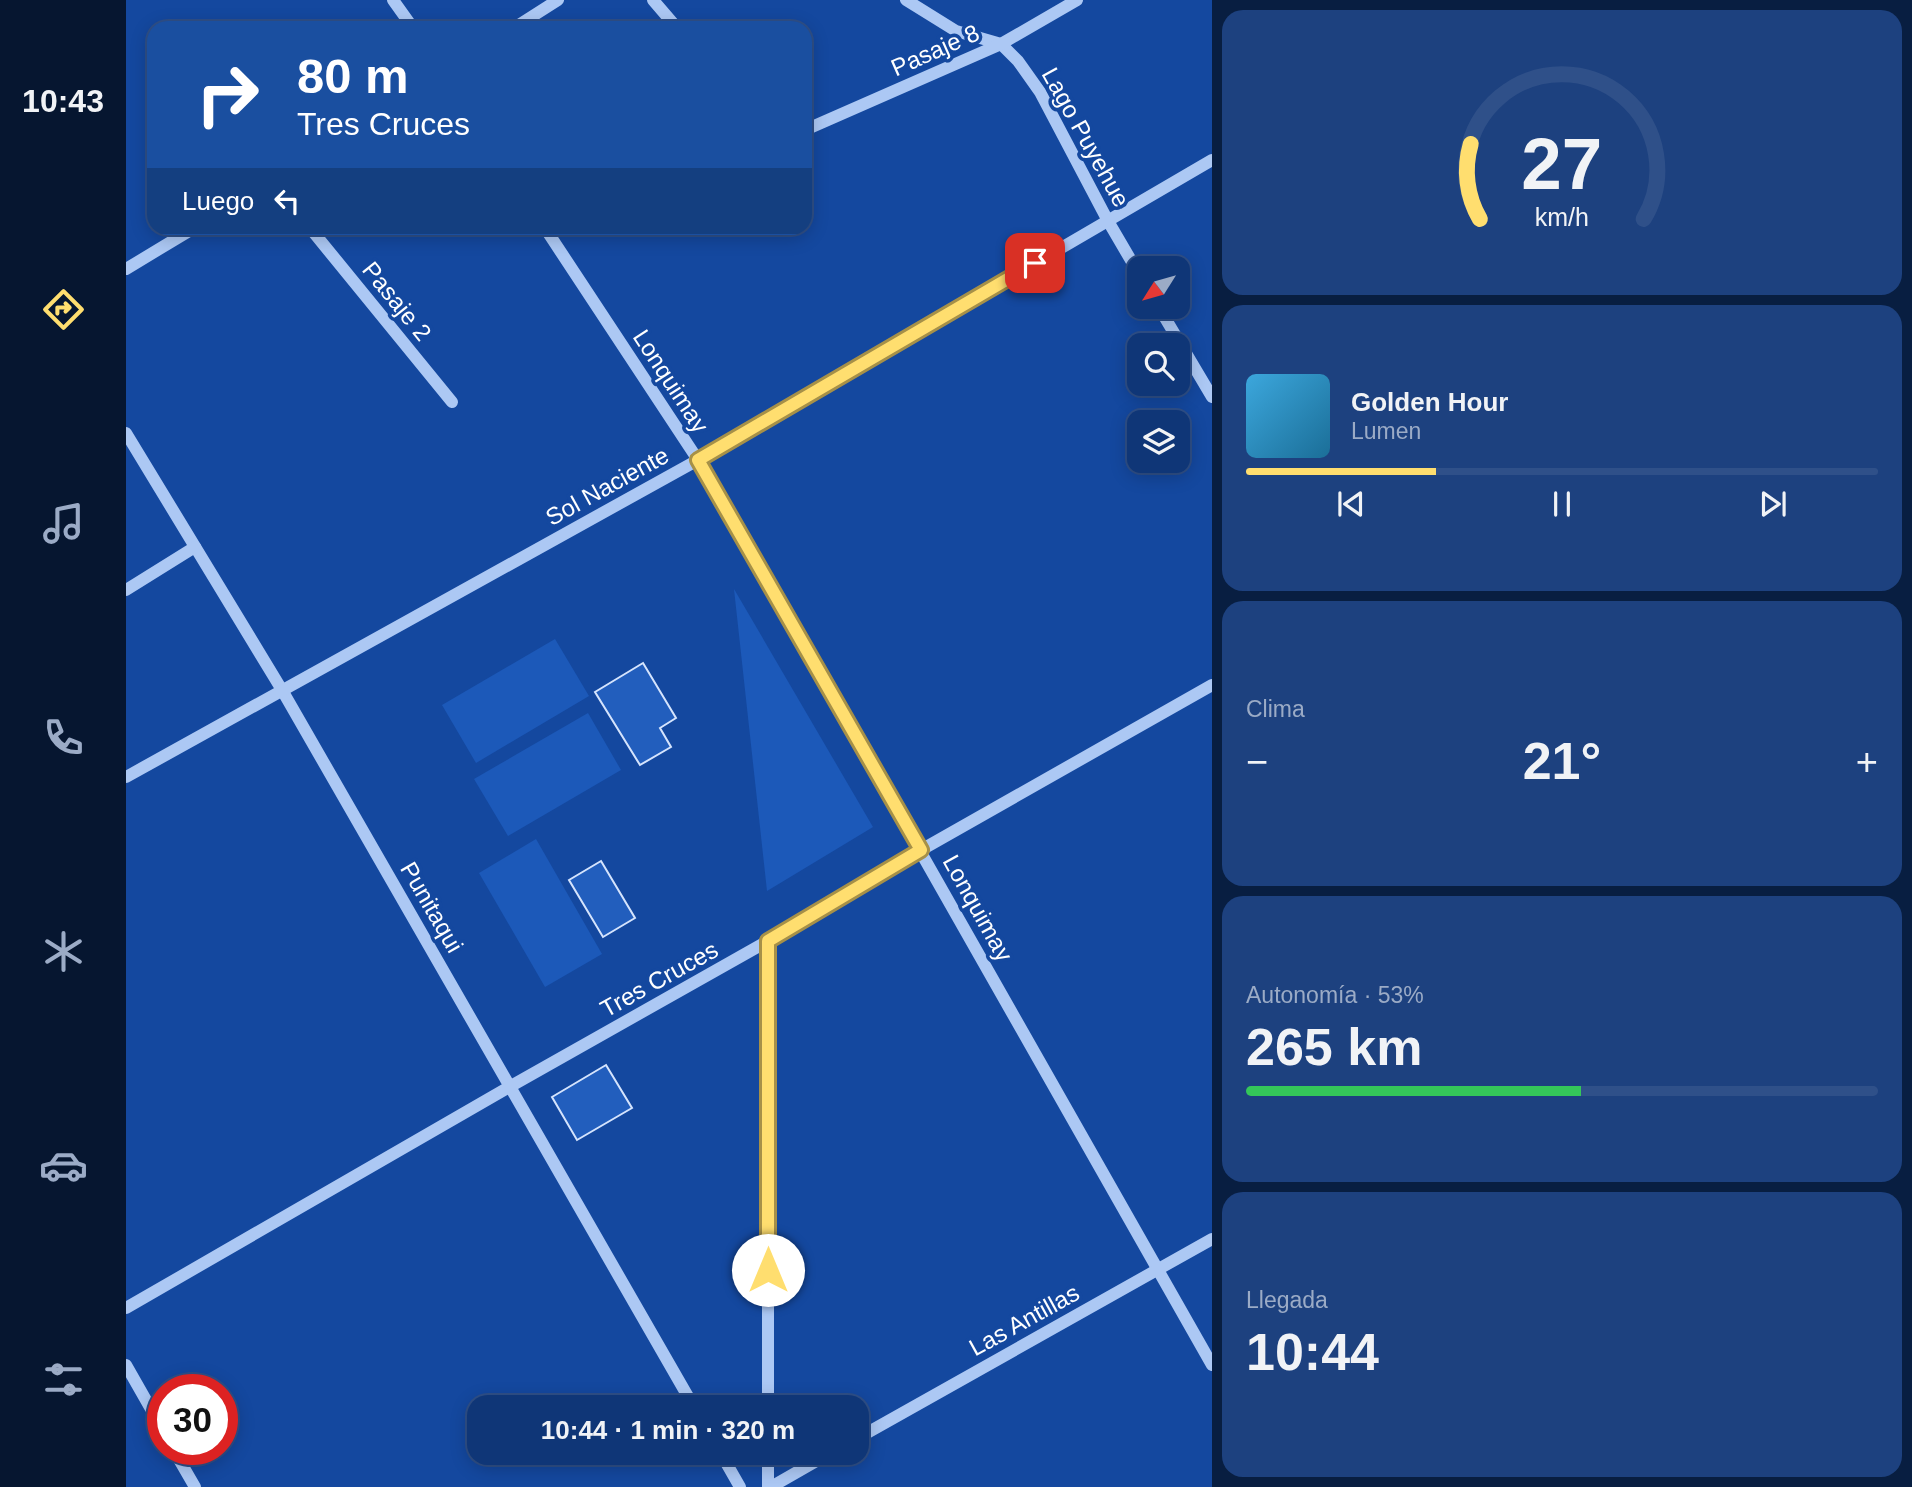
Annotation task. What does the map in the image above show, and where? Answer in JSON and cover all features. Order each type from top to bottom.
[{"type":"street","points":[[393,0],[407,21]]},
{"type":"street","points":[[525,21],[558,0]]},
{"type":"street","points":[[653,0],[671,21]]},
{"type":"street","points":[[906,0],[956,31],[1001,44]]},
{"type":"street","name":"Pasaje 8","points":[[812,127],[1001,44],[1077,0]]},
{"type":"street","name":"Lago Puyehue","points":[[1001,44],[1018,61],[1040,92],[1128,256]]},
{"type":"street","name":"Sol Naciente","points":[[126,778],[698,460],[1212,160]]},
{"type":"street","points":[[126,269],[182,235]]},
{"type":"street","name":"Pasaje 2","points":[[316,235],[452,402]]},
{"type":"street","name":"Lonquimay","points":[[550,235],[698,460],[1212,1365]]},
{"type":"street","points":[[1166,319],[1212,397]]},
{"type":"street","name":"Punitaqui","points":[[126,433],[282,690],[687,1395]]},
{"type":"street","points":[[126,590],[195,547]]},
{"type":"street","name":"Tres Cruces","points":[[126,1308],[1212,685]]},
{"type":"street","points":[[768,941],[768,1395]]},
{"type":"street","name":"Las Antillas","points":[[869,1432],[1212,1239]]},
{"type":"street","points":[[126,1364],[147,1401]]},
{"type":"street","points":[[182,1465],[195,1487]]},
{"type":"street","points":[[727,1465],[740,1487]]},
{"type":"street","points":[[769,1465],[770,1487],[809,1465]]},
{"type":"shaded area","points":[[734,589],[873,827],[767,891]]},
{"type":"shaded area","points":[[555,639],[589,696],[476,763],[442,705]]},
{"type":"shaded area","points":[[588,713],[621,770],[508,836],[474,779]]},
{"type":"shaded area","points":[[536,839],[602,954],[545,987],[479,873]]},
{"type":"building","points":[[643,663],[676,718],[660,728],[671,747],[640,765],[595,692]]},
{"type":"building","points":[[601,861],[635,918],[603,937],[569,880]]},
{"type":"building","points":[[606,1065],[632,1108],[577,1140],[552,1097]]},
{"type":"route","points":[[768,1270],[768,941],[921,850],[698,460],[1035,263]]}]
